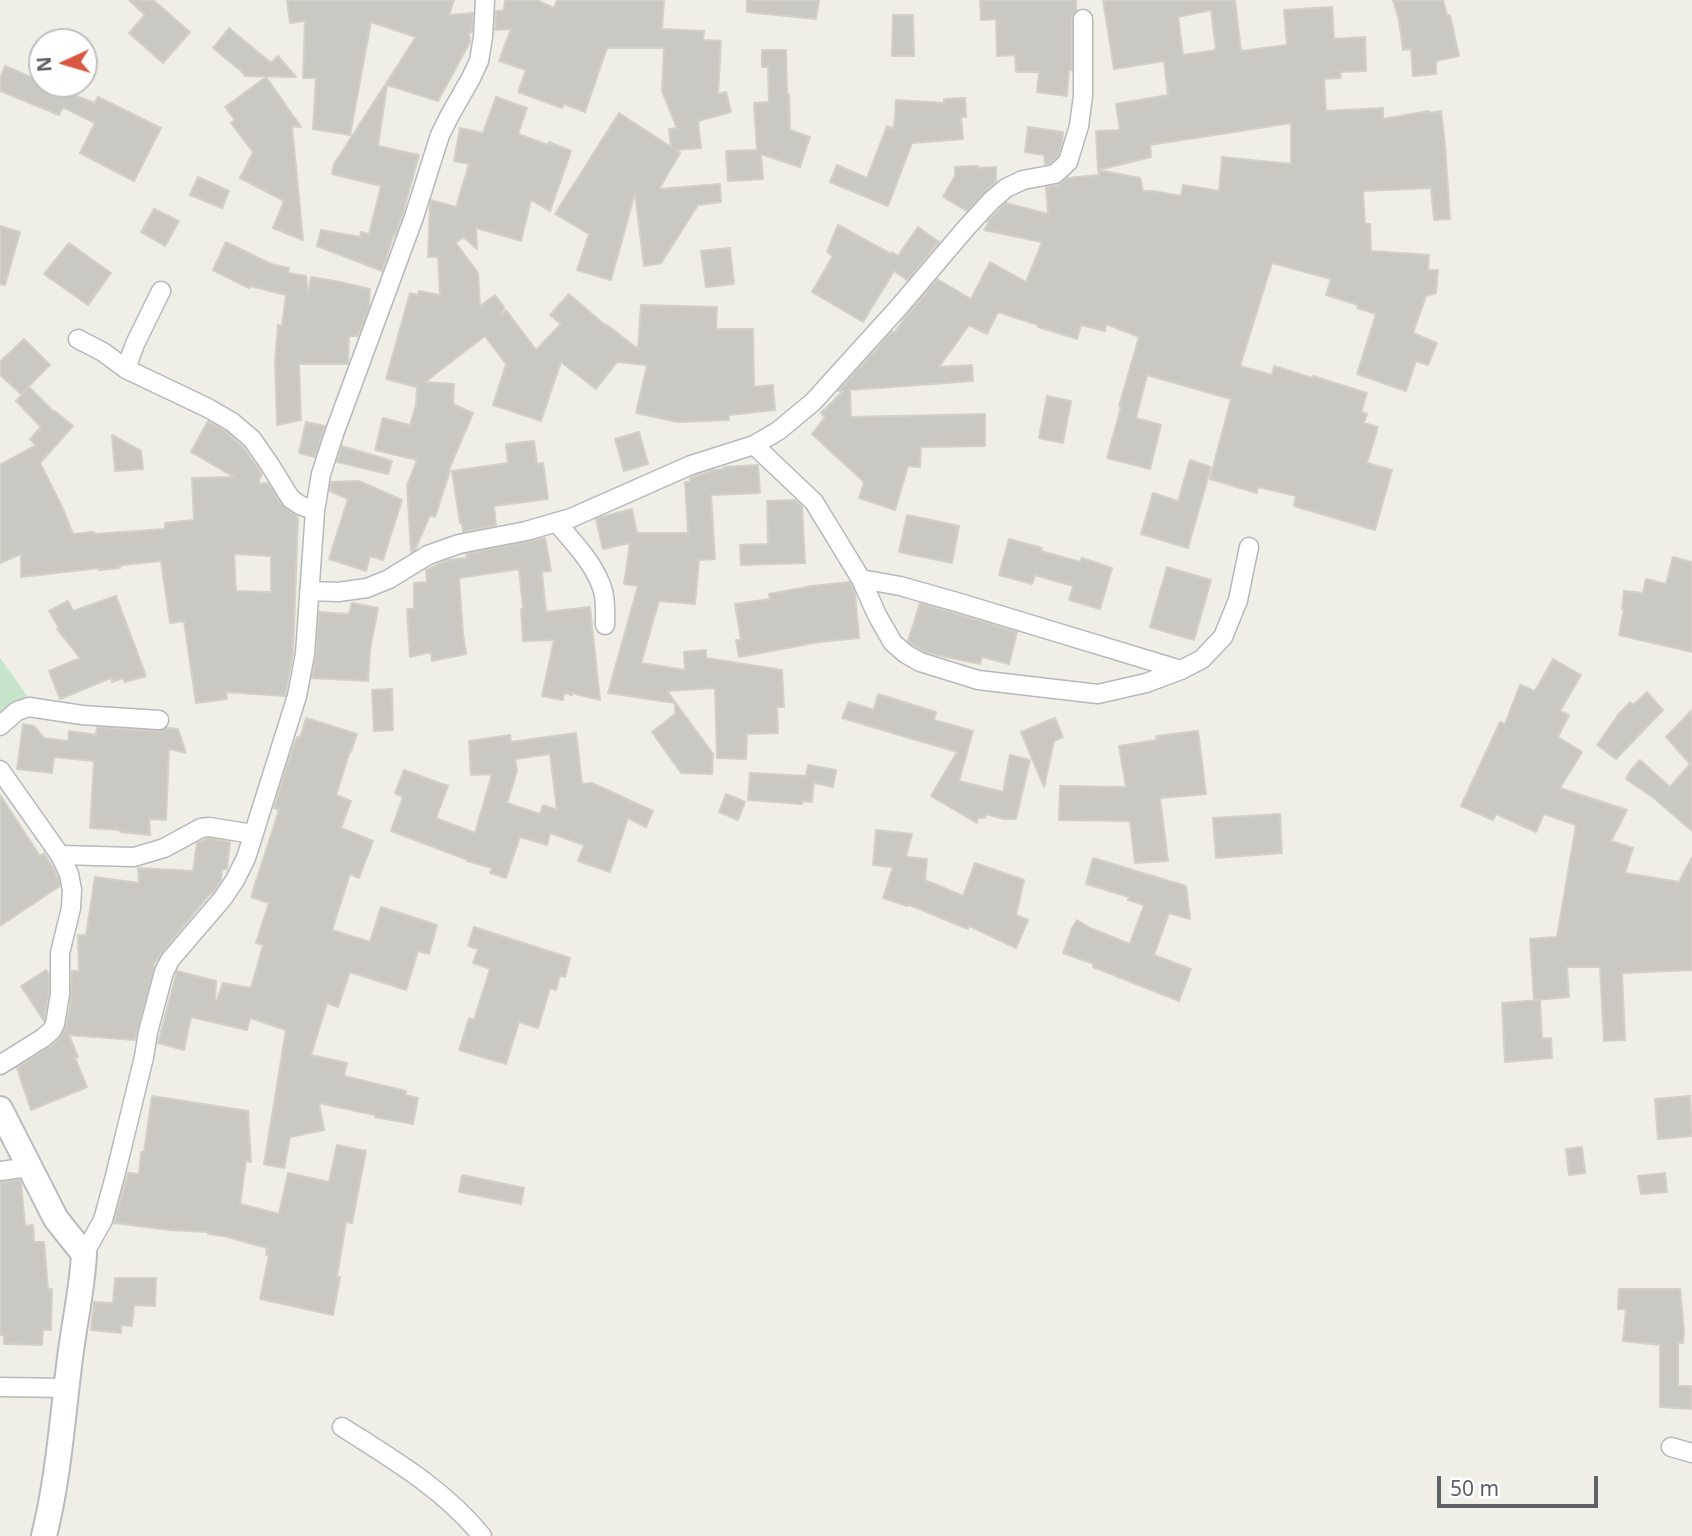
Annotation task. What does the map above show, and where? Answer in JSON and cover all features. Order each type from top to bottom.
[{"type":"street","points":[[44,1536],[53,1492],[84,1254],[103,1220],[164,972],[170,960],[223,898],[246,858],[297,696],[305,654],[315,511],[321,474],[414,218],[440,135],[479,61],[484,37],[485,0]]},
{"type":"street","points":[[309,591],[338,592],[367,588],[389,579],[428,555],[459,544],[526,531],[556,522],[617,499],[660,477],[754,445],[778,431],[813,402],[991,201],[1006,188],[1023,180],[1055,174],[1068,162],[1079,126],[1083,96],[1083,19]]},
{"type":"street","points":[[126,369],[161,291]]},
{"type":"street","points":[[78,339],[103,352],[126,369],[232,422],[252,439],[291,499],[315,511]]},
{"type":"street","points":[[754,445],[814,502],[861,579],[893,643],[920,662],[978,681],[1098,694],[1146,683],[1181,670],[1202,659],[1223,637],[1238,600],[1249,547]]},
{"type":"street","points":[[556,522],[597,576],[603,591],[605,625]]},
{"type":"street","points":[[861,579],[901,586],[1181,670]]},
{"type":"street","points":[[0,726],[17,711],[29,707],[82,715],[159,720]]},
{"type":"street","points":[[0,770],[60,855],[69,874],[72,899],[60,954],[60,994],[55,1024],[43,1038],[0,1065]]},
{"type":"street","points":[[60,855],[134,857],[164,848],[201,828],[209,827],[253,834]]},
{"type":"street","points":[[0,1109],[57,1219],[84,1254]]},
{"type":"street","points":[[0,1171],[29,1167]]},
{"type":"street","points":[[0,1387],[66,1388]]},
{"type":"street","points":[[342,1427],[421,1478],[469,1520],[482,1536]]},
{"type":"street","points":[[1671,1447],[1692,1452]]},
{"type":"green space","points":[[0,658],[28,697],[0,717]]},
{"type":"building","points":[[129,0],[153,0],[190,32],[163,63],[129,33],[145,15]]},
{"type":"building","points":[[287,0],[454,0],[449,15],[473,13],[470,42],[438,101],[387,85],[378,146],[419,155],[403,213],[382,271],[317,246],[321,230],[360,237],[361,232],[369,234],[381,186],[332,174],[334,164],[416,37],[371,22],[350,135],[313,129],[316,78],[303,78],[305,21],[290,23]]},
{"type":"building","points":[[505,0],[537,0],[554,8],[557,0],[664,0],[662,29],[704,31],[703,40],[721,41],[718,94],[726,92],[731,112],[698,121],[701,148],[676,150],[680,153],[659,189],[720,184],[721,202],[698,205],[661,263],[644,266],[635,193],[611,280],[577,270],[589,234],[555,214],[619,113],[671,147],[669,129],[677,128],[662,91],[664,48],[607,48],[585,112],[564,104],[562,108],[518,92],[526,70],[499,61],[511,29],[495,30],[496,11],[504,10]]},
{"type":"building","points":[[747,0],[819,0],[816,19],[747,12]]},
{"type":"building","points":[[980,0],[1076,0],[1072,19],[1072,70],[1069,70],[1067,96],[1037,92],[1039,72],[1016,72],[1015,55],[997,56],[996,19],[981,20]]},
{"type":"building","points":[[1103,0],[1235,0],[1241,51],[1287,45],[1284,10],[1332,7],[1334,39],[1365,37],[1366,71],[1340,72],[1341,78],[1324,79],[1326,111],[1383,108],[1383,119],[1441,111],[1450,219],[1434,220],[1431,188],[1363,191],[1365,224],[1370,224],[1371,251],[1429,255],[1428,270],[1438,270],[1436,293],[1426,296],[1413,333],[1437,343],[1428,365],[1416,361],[1406,391],[1357,374],[1376,314],[1326,295],[1331,279],[1272,263],[1240,366],[1272,375],[1274,366],[1367,393],[1361,412],[1367,414],[1364,423],[1378,427],[1367,463],[1392,470],[1375,530],[1294,506],[1296,496],[1258,487],[1257,493],[1210,479],[1231,399],[1147,375],[1136,418],[1161,425],[1150,469],[1107,458],[1139,337],[1106,324],[1105,331],[1081,325],[1077,339],[998,312],[987,334],[969,325],[939,367],[972,365],[973,381],[850,390],[851,417],[985,414],[985,446],[921,447],[920,467],[908,466],[895,510],[859,498],[864,482],[812,434],[825,417],[821,413],[843,391],[838,391],[892,332],[894,333],[937,279],[971,299],[990,262],[1026,282],[1042,242],[984,230],[989,223],[987,222],[1006,203],[1048,214],[1046,187],[1058,185],[1067,178],[1099,175],[1098,170],[1096,131],[1120,130],[1116,104],[1168,95],[1164,61],[1114,69]],"holes":[[[1211,10],[1216,50],[1183,55],[1178,17]],[[1291,123],[1291,164],[1222,157],[1219,191],[1183,185],[1181,196],[1143,191],[1140,178],[1098,170],[1151,157],[1150,145]]]},
{"type":"building","points":[[1393,0],[1443,0],[1447,15],[1450,15],[1459,56],[1436,61],[1436,74],[1413,76],[1411,49],[1403,50]]},
{"type":"building","points":[[893,15],[913,15],[914,56],[892,56]]},
{"type":"building","points":[[229,28],[271,63],[278,56],[296,77],[245,76],[213,48]]},
{"type":"building","points":[[762,50],[786,50],[790,130],[810,137],[800,167],[761,154],[763,179],[728,181],[726,151],[757,150],[754,103],[769,102],[768,67],[762,67]]},
{"type":"building","points":[[5,66],[28,76],[28,98],[82,98],[94,103],[98,97],[161,128],[134,181],[80,153],[95,123],[63,107],[59,115],[0,91],[0,79]]},
{"type":"building","points":[[266,77],[301,127],[292,126],[303,240],[273,228],[284,201],[240,178],[253,152],[231,123],[235,120],[225,107]]},
{"type":"building","points":[[496,97],[527,108],[518,134],[571,151],[550,211],[531,200],[521,241],[476,228],[477,249],[463,237],[456,243],[478,273],[480,306],[495,295],[504,307],[502,314],[506,310],[536,350],[561,324],[550,315],[569,294],[638,349],[641,305],[717,307],[716,329],[753,329],[754,387],[773,385],[775,410],[729,415],[729,420],[678,422],[636,413],[647,365],[617,362],[596,389],[561,362],[541,421],[493,405],[506,364],[485,336],[425,382],[454,384],[453,404],[473,413],[448,472],[450,471],[435,517],[430,515],[415,550],[411,552],[407,485],[417,460],[375,450],[383,418],[410,425],[416,405],[417,387],[386,379],[410,293],[418,295],[419,291],[440,295],[438,257],[428,257],[431,200],[456,207],[469,164],[454,161],[460,128],[483,133]]},
{"type":"building","points":[[965,98],[966,117],[961,117],[963,139],[912,143],[888,206],[830,182],[837,165],[867,178],[887,126],[894,129],[896,100],[944,103],[944,99]]},
{"type":"building","points":[[1028,127],[1063,132],[1058,156],[1050,163],[1045,164],[1044,155],[1025,152]]},
{"type":"building","points":[[955,167],[996,167],[996,181],[967,211],[943,197],[955,176]]},
{"type":"building","points":[[198,177],[229,191],[222,208],[190,195]]},
{"type":"building","points":[[154,209],[179,221],[165,246],[141,232]]},
{"type":"building","points":[[838,225],[898,256],[918,227],[939,242],[907,280],[894,271],[863,322],[812,292],[833,256],[827,252]]},
{"type":"building","points":[[0,226],[20,232],[5,285],[0,284]]},
{"type":"building","points":[[226,242],[271,264],[289,268],[288,273],[306,276],[308,294],[311,277],[370,289],[369,307],[358,336],[349,336],[348,364],[299,364],[301,420],[277,425],[275,361],[278,325],[282,326],[286,295],[250,286],[249,288],[213,270]]},
{"type":"building","points":[[69,243],[111,273],[88,305],[44,274]]},
{"type":"building","points":[[730,248],[734,284],[706,287],[701,251]]},
{"type":"building","points":[[24,339],[50,365],[21,394],[0,375],[0,362]]},
{"type":"building","points":[[29,387],[54,412],[73,426],[40,463],[73,534],[165,529],[165,523],[194,520],[192,478],[234,477],[191,452],[208,421],[225,431],[243,447],[262,474],[258,484],[268,483],[282,505],[298,517],[293,654],[285,696],[226,692],[227,699],[196,703],[184,621],[170,623],[161,561],[124,565],[119,566],[120,568],[21,577],[21,554],[0,563],[0,465],[36,445],[30,439],[41,427],[16,401]],"holes":[[[234,554],[271,556],[271,592],[236,591]]]},
{"type":"building","points":[[1047,396],[1071,401],[1063,443],[1039,438]]},
{"type":"building","points":[[306,422],[325,426],[315,457],[299,453]]},
{"type":"building","points":[[639,432],[648,464],[624,471],[615,439]]},
{"type":"building","points":[[112,435],[141,451],[143,469],[115,471]]},
{"type":"building","points":[[534,441],[537,464],[543,463],[548,499],[494,506],[496,525],[463,532],[452,471],[508,463],[506,444]]},
{"type":"building","points":[[342,446],[392,461],[388,474],[337,462]]},
{"type":"building","points":[[1190,460],[1211,467],[1188,548],[1141,534],[1153,493],[1178,501]]},
{"type":"building","points":[[758,465],[760,493],[711,495],[715,559],[699,560],[695,604],[659,601],[641,663],[685,670],[684,652],[706,650],[706,658],[782,670],[784,707],[777,707],[778,733],[747,734],[746,759],[717,758],[715,688],[667,691],[713,754],[712,774],[681,773],[652,732],[675,714],[675,703],[608,693],[638,586],[624,584],[630,543],[603,549],[596,519],[632,509],[637,533],[688,533],[685,482],[724,467]]},
{"type":"building","points":[[359,481],[402,500],[383,560],[370,556],[366,571],[329,559],[348,499],[330,491],[331,482]]},
{"type":"building","points":[[795,500],[802,506],[805,563],[741,565],[740,545],[768,544],[767,501]]},
{"type":"building","points":[[907,515],[959,526],[952,563],[899,552]]},
{"type":"building","points":[[545,538],[551,571],[542,572],[546,612],[590,607],[600,700],[572,693],[564,693],[563,700],[542,696],[554,640],[523,641],[519,569],[459,578],[466,654],[432,661],[431,652],[410,657],[407,609],[414,609],[414,583],[427,582],[426,570],[448,560],[467,558],[466,554]]},
{"type":"building","points":[[1009,539],[1080,562],[1082,558],[1112,568],[1100,609],[1069,600],[1073,586],[1035,575],[1032,584],[999,575]]},
{"type":"building","points":[[1673,557],[1692,562],[1692,652],[1619,635],[1624,591],[1643,593],[1646,579],[1666,584]]},
{"type":"building","points":[[1167,567],[1211,580],[1194,640],[1150,627]]},
{"type":"building","points":[[850,582],[855,593],[859,638],[819,642],[739,657],[736,640],[741,640],[735,604],[770,599],[769,594]]},
{"type":"building","points":[[116,596],[146,676],[125,682],[123,678],[112,682],[111,678],[60,699],[49,671],[80,658],[57,629],[59,628],[49,611],[68,601],[73,611]]},
{"type":"building","points":[[352,603],[378,608],[370,650],[368,681],[312,678],[319,612],[349,614]]},
{"type":"building","points":[[920,603],[1017,632],[1009,664],[982,657],[980,664],[925,652],[913,645],[908,641]]},
{"type":"building","points":[[1553,659],[1581,675],[1560,711],[1569,715],[1558,737],[1582,752],[1560,788],[1627,810],[1611,841],[1633,848],[1625,873],[1679,882],[1692,857],[1692,970],[1622,973],[1625,1040],[1604,1041],[1600,967],[1567,967],[1569,997],[1534,1000],[1530,939],[1557,937],[1576,825],[1544,814],[1536,832],[1496,814],[1493,820],[1461,806],[1500,722],[1505,724],[1520,685],[1535,691]]},
{"type":"building","points":[[392,689],[393,730],[374,731],[372,690]]},
{"type":"building","points":[[1647,692],[1663,710],[1616,759],[1597,745],[1630,702],[1633,705]]},
{"type":"building","points":[[878,694],[936,712],[934,720],[973,731],[959,781],[1003,792],[1010,755],[1030,760],[1016,819],[986,814],[985,818],[978,818],[977,823],[931,796],[957,752],[842,718],[849,702],[874,710]]},
{"type":"building","points":[[1692,710],[1692,831],[1655,799],[1626,779],[1640,760],[1670,787],[1690,764],[1666,737]]},
{"type":"building","points":[[306,718],[357,734],[336,795],[351,801],[341,828],[373,841],[359,878],[350,874],[332,930],[370,942],[381,907],[437,925],[429,954],[418,951],[406,990],[350,972],[338,1007],[327,1003],[311,1055],[347,1063],[344,1076],[406,1091],[405,1095],[418,1098],[413,1124],[319,1103],[324,1130],[290,1137],[284,1168],[264,1164],[286,1030],[250,1018],[247,1030],[191,1017],[184,1050],[158,1043],[177,971],[216,981],[215,1000],[223,983],[251,988],[263,945],[256,943],[269,903],[251,897],[279,810],[274,808],[291,753],[297,737],[300,738]]},
{"type":"building","points":[[1055,718],[1063,737],[1054,741],[1044,787],[1021,732]]},
{"type":"building","points":[[23,724],[34,726],[44,738],[68,741],[69,731],[96,735],[97,727],[158,731],[178,729],[186,753],[169,749],[166,820],[149,819],[150,835],[90,828],[94,761],[54,757],[52,773],[17,769]]},
{"type":"building","points":[[1198,731],[1206,794],[1160,798],[1168,861],[1135,863],[1130,821],[1059,820],[1060,786],[1126,787],[1119,746],[1157,740],[1156,736]]},
{"type":"building","points":[[576,733],[582,784],[592,783],[653,811],[646,827],[628,818],[610,872],[578,861],[584,845],[550,833],[547,845],[520,837],[506,878],[490,873],[492,868],[391,831],[403,797],[395,793],[404,770],[448,786],[436,818],[475,833],[492,774],[471,775],[469,741],[510,735],[511,742]],"holes":[[[550,754],[557,810],[543,805],[540,814],[507,803],[517,771],[515,759]]]},
{"type":"building","points":[[808,765],[836,770],[833,787],[814,783],[812,802],[802,801],[802,804],[748,800],[750,773],[806,776]]},
{"type":"building","points":[[726,794],[745,802],[738,820],[719,812]]},
{"type":"building","points":[[0,795],[40,856],[44,853],[60,886],[0,926]]},
{"type":"building","points":[[1280,814],[1282,853],[1216,858],[1213,818]]},
{"type":"building","points":[[876,830],[912,834],[906,857],[927,859],[925,880],[963,896],[975,863],[1024,880],[1016,915],[1028,920],[1016,948],[969,926],[968,929],[907,904],[883,898],[893,867],[873,865]]},
{"type":"building","points":[[209,838],[230,842],[227,869],[222,869],[221,880],[214,891],[153,965],[155,966],[135,1040],[69,1035],[87,1087],[31,1110],[17,1068],[51,1046],[65,1029],[70,1007],[72,971],[79,971],[78,935],[86,935],[95,877],[139,883],[138,868],[193,871],[197,843]]},
{"type":"building","points":[[1093,858],[1186,886],[1190,919],[1169,913],[1154,955],[1191,969],[1179,1001],[1063,953],[1077,920],[1130,944],[1144,905],[1128,900],[1129,897],[1086,884]]},
{"type":"building","points":[[474,927],[570,958],[565,977],[560,975],[556,990],[550,988],[538,1028],[519,1022],[506,1064],[459,1050],[469,1018],[474,1020],[490,969],[473,963],[478,949],[468,946]]},
{"type":"building","points":[[46,970],[49,974],[49,993],[44,1021],[21,986]]},
{"type":"building","points":[[1540,1000],[1542,1039],[1551,1038],[1552,1058],[1505,1062],[1502,1003]]},
{"type":"building","points":[[152,1096],[248,1111],[251,1162],[246,1161],[240,1204],[279,1214],[288,1173],[329,1182],[337,1145],[366,1151],[352,1223],[346,1222],[333,1315],[260,1299],[269,1255],[266,1255],[267,1248],[208,1232],[114,1223],[128,1173],[139,1174]]},
{"type":"building","points":[[1690,1096],[1692,1136],[1658,1139],[1655,1099]]},
{"type":"building","points":[[1582,1147],[1585,1173],[1569,1175],[1566,1149]]},
{"type":"building","points":[[1665,1173],[1667,1192],[1641,1194],[1638,1176]]},
{"type":"building","points":[[462,1175],[524,1188],[521,1204],[459,1192]]},
{"type":"building","points":[[19,1180],[25,1226],[33,1225],[34,1242],[44,1242],[48,1289],[52,1289],[51,1330],[43,1330],[42,1345],[4,1344],[4,1335],[0,1335],[0,1182]]},
{"type":"building","points":[[115,1278],[156,1278],[155,1306],[134,1305],[132,1326],[121,1325],[121,1333],[91,1330],[94,1302],[113,1303]]},
{"type":"building","points":[[1619,1289],[1680,1289],[1684,1332],[1683,1343],[1678,1343],[1678,1386],[1692,1386],[1691,1409],[1660,1407],[1660,1345],[1623,1341],[1626,1309],[1618,1309]]}]
